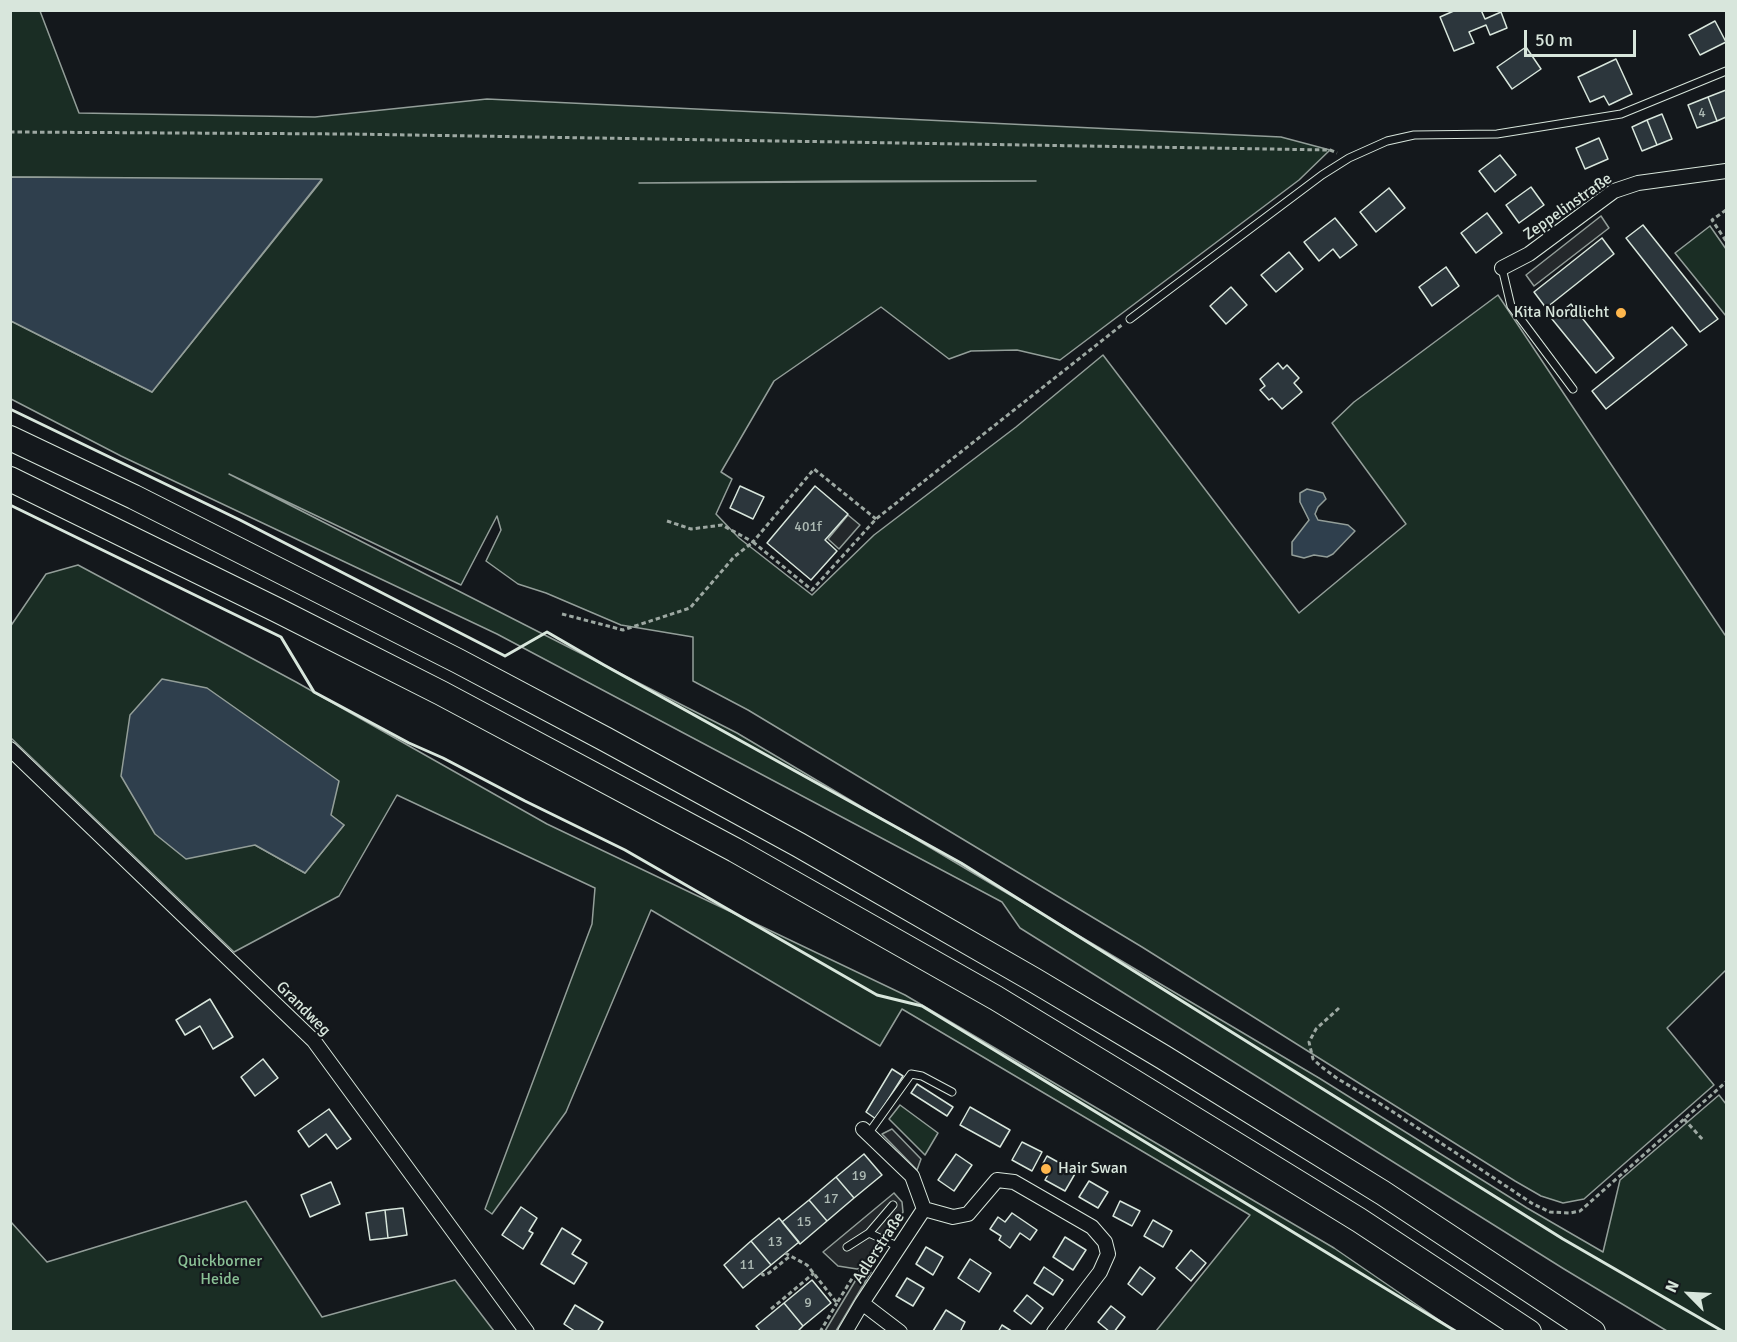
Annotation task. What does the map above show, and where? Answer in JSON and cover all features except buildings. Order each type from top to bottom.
[{"type":"highway","points":[[10,438],[124,492],[458,661],[800,845],[1173,1063],[1383,1193],[1593,1332]]},
{"type":"highway","points":[[10,479],[278,609],[735,850],[996,998],[1122,1074],[1359,1220],[1529,1332]]},
{"type":"street","name":"Zeppelinstraße","points":[[1502,268],[1529,254],[1614,191],[1638,183],[1726,171]]},
{"type":"street","name":"Grandweg","points":[[10,749],[314,1041],[527,1332]]},
{"type":"street","name":"Adlerstraße","points":[[845,1332],[924,1209],[912,1176],[866,1131]]},
{"type":"street","points":[[924,1209],[953,1217],[968,1214],[997,1180],[1014,1182],[1092,1227],[1105,1242],[1108,1254],[1100,1272],[1054,1332]]},
{"type":"street","points":[[862,1303],[900,1332]]},
{"type":"lane","points":[[1130,319],[1322,175],[1349,158],[1387,141],[1414,135],[1497,134],[1621,114],[1726,71]]},
{"type":"lane","points":[[1502,268],[1510,306],[1573,389]]},
{"type":"lane","points":[[866,1131],[911,1074],[922,1076],[952,1092]]},
{"type":"lane","points":[[847,1247],[869,1233],[893,1205]]},
{"type":"lane","points":[[869,1233],[899,1247]]},
{"type":"path","points":[[10,132],[362,134],[1330,150],[1349,158]]},
{"type":"path","points":[[1726,210],[1712,220],[1726,241]]},
{"type":"path","points":[[668,521],[691,529],[722,525],[753,542],[812,590],[876,519],[1130,319]]},
{"type":"path","points":[[562,614],[623,630],[690,608],[734,557],[753,542],[814,469],[876,519]]},
{"type":"path","points":[[1340,1008],[1316,1029],[1309,1042],[1313,1059],[1338,1079],[1453,1150],[1533,1204],[1550,1212],[1580,1211],[1726,1082]]},
{"type":"path","points":[[1684,1119],[1704,1141]]},
{"type":"path","points":[[785,1253],[807,1265],[837,1303]]},
{"type":"path","points":[[761,1273],[763,1275],[769,1273],[790,1256]]},
{"type":"path","points":[[820,1332],[856,1272],[873,1269],[882,1274]]},
{"type":"path","points":[[771,1309],[814,1273]]},
{"type":"green space","points":[[10,11],[40,11],[79,113],[315,117],[487,99],[1281,137],[1330,150],[1299,180],[1060,360],[1017,350],[971,351],[949,359],[881,307],[774,381],[721,472],[732,479],[716,514],[739,538],[812,595],[874,535],[1016,427],[1103,355],[1299,613],[1406,524],[1332,423],[1354,402],[1498,295],[1726,634],[1726,970],[1667,1028],[1714,1085],[1584,1199],[1563,1203],[1541,1196],[1515,1181],[1142,947],[748,710],[693,681],[693,637],[621,625],[546,593],[518,584],[486,561],[501,530],[497,516],[461,585],[229,474],[737,733],[1319,1078],[1527,1208],[1603,1252],[1620,1180],[1719,1095],[1726,1104],[1726,1331],[1667,1331],[1564,1269],[1020,928],[1002,902],[497,634],[121,456],[11,399],[11,321],[152,392],[322,180],[11,177]],"holes":[[[846,181],[1036,181],[641,183]]]},
{"type":"green space","points":[[1710,226],[1726,249],[1726,316],[1675,253]]},
{"type":"green space","points":[[78,565],[296,682],[547,824],[905,995],[1334,1248],[1455,1331],[1156,1331],[1250,1215],[902,1009],[880,1046],[651,910],[566,1112],[492,1214],[485,1209],[592,924],[595,888],[397,795],[339,896],[234,952],[11,738],[10,627],[46,574]],"holes":[[[330,815],[344,825],[305,873],[255,845]]]},
{"type":"green space","points":[[900,1105],[938,1133],[925,1155],[889,1119]]},
{"type":"green space","name":"Quickborner Heide","points":[[246,1201],[322,1317],[455,1280],[494,1331],[11,1331],[11,1222],[47,1262]]},
{"type":"shaded area","points":[[1601,216],[1609,228],[1534,286],[1526,275]]},
{"type":"shaded area","points":[[848,515],[860,525],[839,549],[828,539]]},
{"type":"shaded area","points":[[892,1129],[921,1159],[917,1170],[882,1134]]},
{"type":"shaded area","points":[[894,1193],[902,1202],[903,1212],[872,1265],[857,1269],[838,1266],[823,1252]]},
{"type":"shaded area","points":[[871,1272],[836,1331],[825,1331],[860,1273]]},
{"type":"water","points":[[11,177],[322,179],[152,392],[11,321]]},
{"type":"water","points":[[1307,489],[1323,493],[1326,499],[1315,514],[1318,520],[1348,525],[1355,531],[1333,554],[1327,557],[1314,555],[1304,558],[1292,555],[1292,542],[1309,520],[1300,502],[1300,493]]},
{"type":"water","points":[[162,679],[207,688],[339,781],[331,815],[344,825],[305,873],[255,845],[186,859],[155,834],[121,776],[130,715]]},
{"type":"wall","points":[[10,409],[240,520],[505,656],[547,632],[961,863],[1563,1239],[1724,1332]]},
{"type":"wall","points":[[10,505],[281,637],[314,692],[409,743],[625,850],[877,995],[922,1006],[1457,1332]]},
{"type":"place","name":"Kita Nordlicht","points":[[1621,313]]},
{"type":"place","name":"Hair Swan","points":[[1046,1169]]}]
